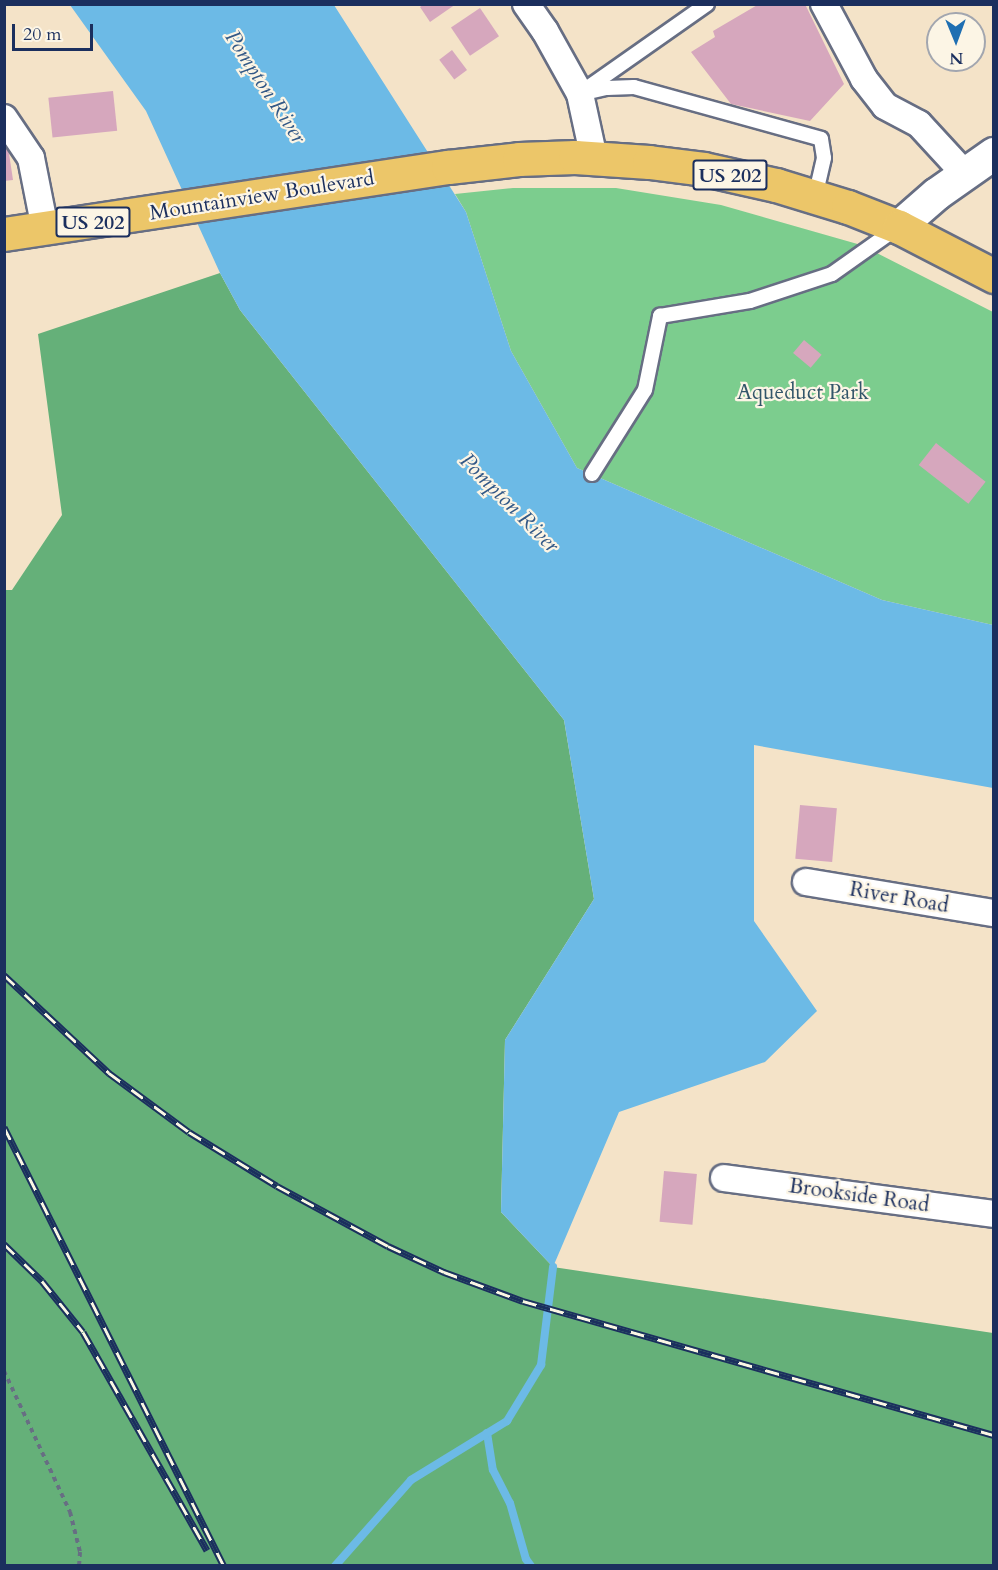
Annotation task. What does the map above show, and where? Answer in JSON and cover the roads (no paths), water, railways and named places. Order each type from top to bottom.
[{"type":"main road","name":"Mountainview Boulevard","points":[[4,234],[181,209],[448,166],[519,159],[594,158]]},
{"type":"main road","name":"US 202","points":[[594,158],[704,169],[776,185],[899,227],[993,276]]},
{"type":"street","points":[[526,4],[545,31],[580,94],[594,158]]},
{"type":"street","points":[[824,4],[864,79],[885,106],[919,124],[965,174]]},
{"type":"street","points":[[4,118],[31,158],[45,229]]},
{"type":"street","points":[[899,227],[937,194],[992,158]]},
{"type":"street","name":"River Road","points":[[806,882],[993,913]]},
{"type":"street","name":"Brookside Road","points":[[724,1178],[993,1214]]},
{"type":"lane","points":[[580,94],[707,4]]},
{"type":"lane","points":[[580,94],[607,88],[634,87],[821,139],[824,158],[815,197]]},
{"type":"lane","points":[[592,474],[645,390],[660,316],[750,301],[832,274],[899,227]]},
{"type":"water","name":"Pompton River","points":[[70,5],[334,5],[466,212],[511,351],[577,468],[882,600],[993,625],[993,788],[754,745],[754,921],[817,1011],[765,1062],[619,1112],[553,1267],[501,1212],[505,1040],[594,899],[564,720],[240,310],[220,273],[146,111]]},
{"type":"waterway","points":[[335,1566],[411,1480],[507,1421],[541,1365],[553,1267]]},
{"type":"waterway","points":[[487,1433],[493,1470],[510,1503],[526,1559],[531,1566]]},
{"type":"railway","points":[[4,975],[109,1073],[189,1132],[277,1186],[388,1246],[444,1272],[523,1301],[994,1435]]},
{"type":"railway","points":[[4,1127],[224,1566]]},
{"type":"railway","points":[[4,1244],[42,1281],[83,1332],[207,1550]]},
{"type":"park label","name":"Aqueduct Park","points":[[803,393]]}]
